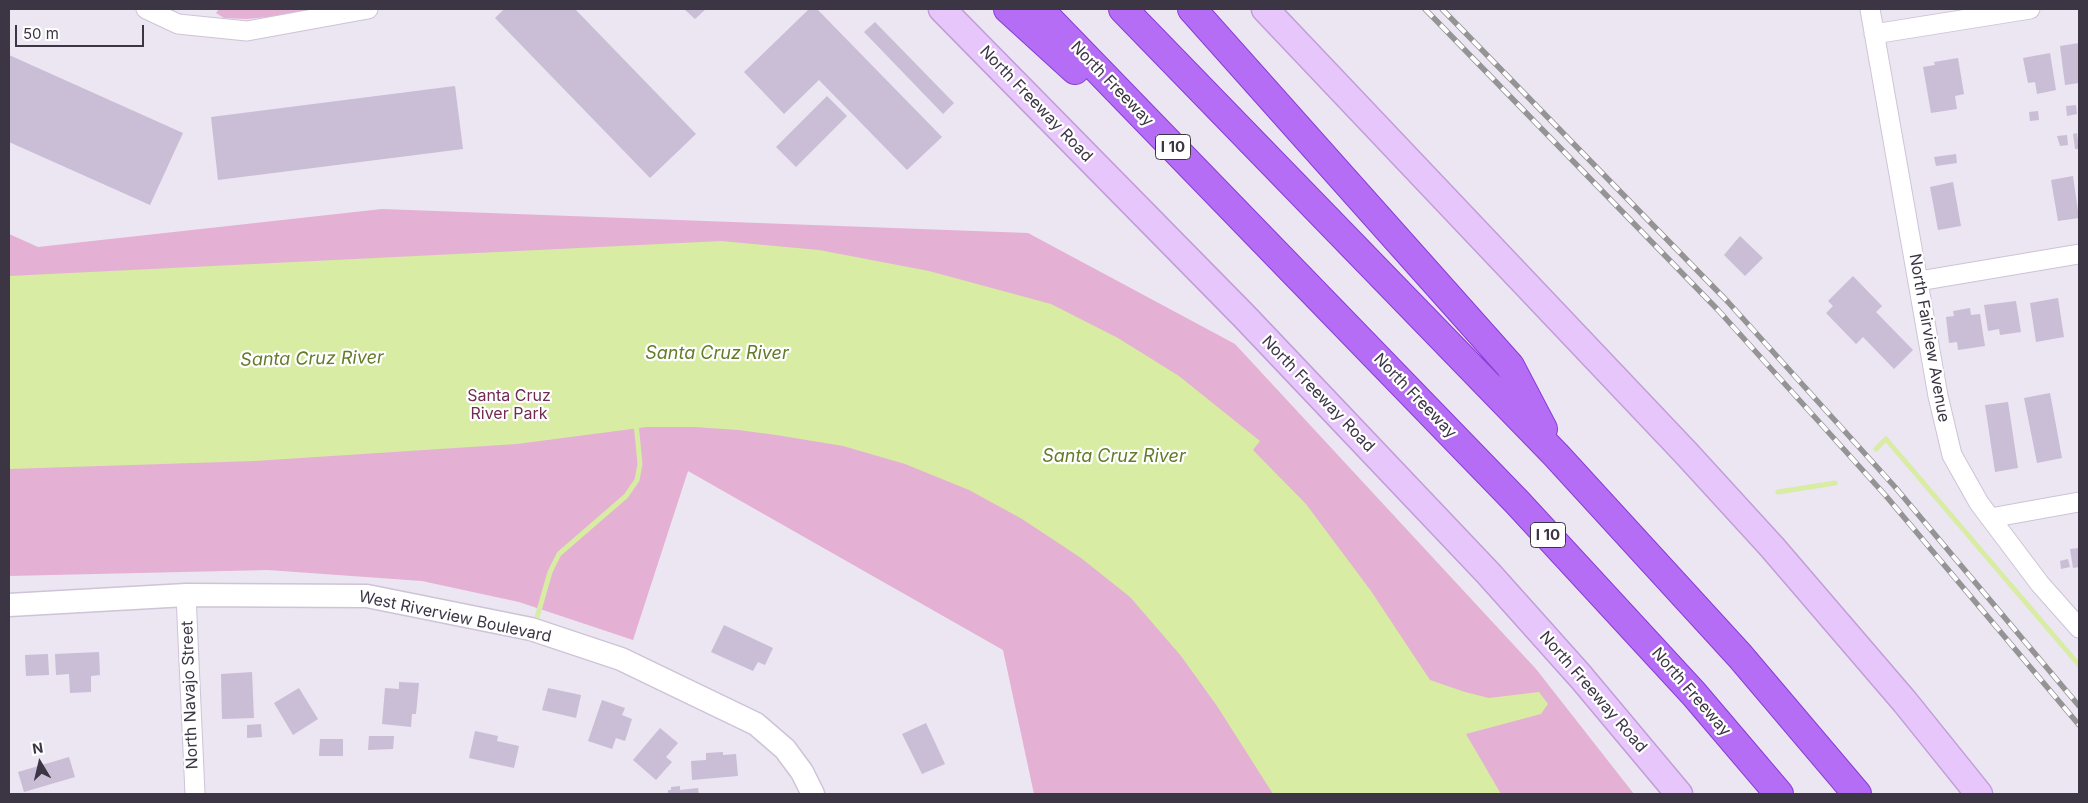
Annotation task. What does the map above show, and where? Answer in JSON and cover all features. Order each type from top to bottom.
[{"type":"highway","points":[[1008,9],[1307,285]]},
{"type":"highway","name":"North Freeway","points":[[1039,9],[1517,502],[1694,694],[1779,794]]},
{"type":"highway","points":[[1123,9],[1556,455],[1740,656],[1857,794]]},
{"type":"highway","points":[[1192,9],[1510,366],[1556,455]]},
{"type":"main road","name":"North Freeway Road","points":[[942,9],[1244,316],[1488,573],[1581,677],[1679,794]]},
{"type":"main road","points":[[1265,9],[1686,452],[1772,547],[1905,702],[1979,794]]},
{"type":"street","points":[[146,9],[178,24],[190,17],[248,32],[368,9]]},
{"type":"street","name":"North Fairview Avenue","points":[[1870,9],[1938,396],[1952,455],[1979,503],[1990,518],[2040,584],[2079,628]]},
{"type":"street","points":[[1874,34],[2030,9]]},
{"type":"street","points":[[1919,281],[2079,254]]},
{"type":"street","points":[[1990,518],[2079,502]]},
{"type":"street","name":"West Riverview Boulevard","points":[[9,605],[186,595],[367,596],[531,629],[621,659],[735,712],[756,724],[785,749],[802,772],[813,794]]},
{"type":"street","name":"North Navajo Street","points":[[186,595],[195,794]]},
{"type":"green space","points":[[219,9],[318,9],[298,14],[247,19],[224,18],[216,13]]},
{"type":"green space","name":"Santa Cruz River Park","points":[[382,209],[1028,233],[1235,344],[1536,669],[1634,794],[1034,794],[1003,650],[688,471],[633,640],[519,602],[422,581],[268,570],[9,576],[9,234],[38,247]]},
{"type":"water","name":"Santa Cruz River","points":[[721,241],[819,250],[929,271],[1051,304],[1118,338],[1179,376],[1260,441],[1253,450],[1306,504],[1371,591],[1430,680],[1489,698],[1539,692],[1548,704],[1541,714],[1466,734],[1501,794],[1273,794],[1217,706],[1181,656],[1130,597],[1081,558],[1022,519],[969,490],[905,464],[843,446],[738,430],[694,427],[647,427],[517,444],[255,461],[9,469],[9,276]]},
{"type":"building","points":[[504,9],[575,9],[696,134],[650,178],[495,18]]},
{"type":"building","points":[[684,9],[706,9],[695,19]]},
{"type":"building","points":[[809,9],[817,9],[942,137],[907,170],[819,80],[784,114],[744,72]]},
{"type":"building","points":[[875,22],[954,103],[943,114],[864,32]]},
{"type":"building","points":[[2079,43],[2079,83],[2065,85],[2060,46]]},
{"type":"building","points":[[2050,53],[2056,90],[2037,94],[2035,82],[2028,83],[2023,58]]},
{"type":"building","points":[[9,55],[183,133],[150,205],[9,142]]},
{"type":"building","points":[[1958,58],[1964,94],[1955,96],[1957,109],[1931,113],[1923,67],[1935,65],[1934,62]]},
{"type":"building","points":[[455,86],[463,149],[218,180],[211,117]]},
{"type":"building","points":[[827,96],[847,116],[796,167],[776,147]]},
{"type":"building","points":[[2076,105],[2077,114],[2067,116],[2066,106]]},
{"type":"building","points":[[2038,111],[2039,120],[2030,121],[2029,112]]},
{"type":"building","points":[[2077,133],[2079,149],[2075,149],[2073,134]]},
{"type":"building","points":[[2067,135],[2068,145],[2060,146],[2057,136]]},
{"type":"building","points":[[1956,154],[1957,163],[1936,166],[1934,157]]},
{"type":"building","points":[[2073,176],[2079,218],[2058,221],[2051,180]]},
{"type":"building","points":[[1953,182],[1961,226],[1938,230],[1930,187]]},
{"type":"building","points":[[1740,236],[1763,258],[1745,276],[1724,255]]},
{"type":"building","points":[[1853,276],[1882,306],[1876,312],[1913,350],[1894,369],[1863,337],[1856,344],[1826,313],[1833,306],[1828,301]]},
{"type":"building","points":[[2058,298],[2064,337],[2036,342],[2030,303]]},
{"type":"building","points":[[2016,301],[2021,332],[2000,335],[1999,329],[1988,331],[1984,305]]},
{"type":"building","points":[[1970,308],[1971,315],[1980,314],[1985,346],[1958,350],[1957,342],[1949,343],[1946,317],[1954,316],[1953,311]]},
{"type":"building","points":[[2050,393],[2062,458],[2037,463],[2024,398]]},
{"type":"building","points":[[2008,402],[2018,468],[1995,472],[1985,405]]},
{"type":"building","points":[[2079,548],[2079,567],[2073,568],[2070,549]]},
{"type":"building","points":[[2068,559],[2070,567],[2061,569],[2060,561]]},
{"type":"building","points":[[724,625],[773,648],[765,665],[758,662],[753,671],[711,652]]},
{"type":"building","points":[[99,652],[100,675],[91,676],[91,692],[70,693],[69,674],[56,675],[55,654]]},
{"type":"building","points":[[48,654],[49,675],[26,676],[25,655]]},
{"type":"building","points":[[252,672],[254,718],[222,719],[221,674]]},
{"type":"building","points":[[399,682],[419,683],[416,714],[412,714],[411,727],[382,724],[385,688],[399,689]]},
{"type":"building","points":[[299,688],[318,719],[293,735],[274,703]]},
{"type":"building","points":[[548,688],[581,695],[576,718],[542,710]]},
{"type":"building","points":[[602,700],[625,708],[622,715],[632,719],[625,741],[616,738],[612,749],[588,741]]},
{"type":"building","points":[[926,723],[945,764],[922,774],[902,734]]},
{"type":"building","points":[[261,724],[262,737],[247,738],[247,725]]},
{"type":"building","points":[[660,728],[678,743],[666,757],[672,762],[656,780],[633,760]]},
{"type":"building","points":[[475,731],[498,736],[497,741],[519,746],[514,768],[469,758]]},
{"type":"building","points":[[369,736],[394,736],[393,749],[368,750]]},
{"type":"building","points":[[320,739],[343,739],[343,756],[319,756]]},
{"type":"building","points":[[723,752],[723,755],[736,754],[738,776],[692,780],[691,761],[706,760],[706,753]]},
{"type":"building","points":[[69,757],[75,777],[24,792],[18,772]]},
{"type":"building","points":[[680,786],[680,790],[698,788],[699,794],[668,794],[668,790],[671,790],[671,787]]},
{"type":"waterway","points":[[536,621],[550,572],[559,554],[626,496],[637,480],[640,464],[636,423]]},
{"type":"waterway","points":[[1876,449],[1886,439],[2079,665]]},
{"type":"waterway","points":[[1778,492],[1835,483]]},
{"type":"railway","points":[[1425,9],[1718,310],[1886,496],[2079,725]]},
{"type":"railway","points":[[1442,9],[1728,302],[1895,487],[2079,706]]}]
